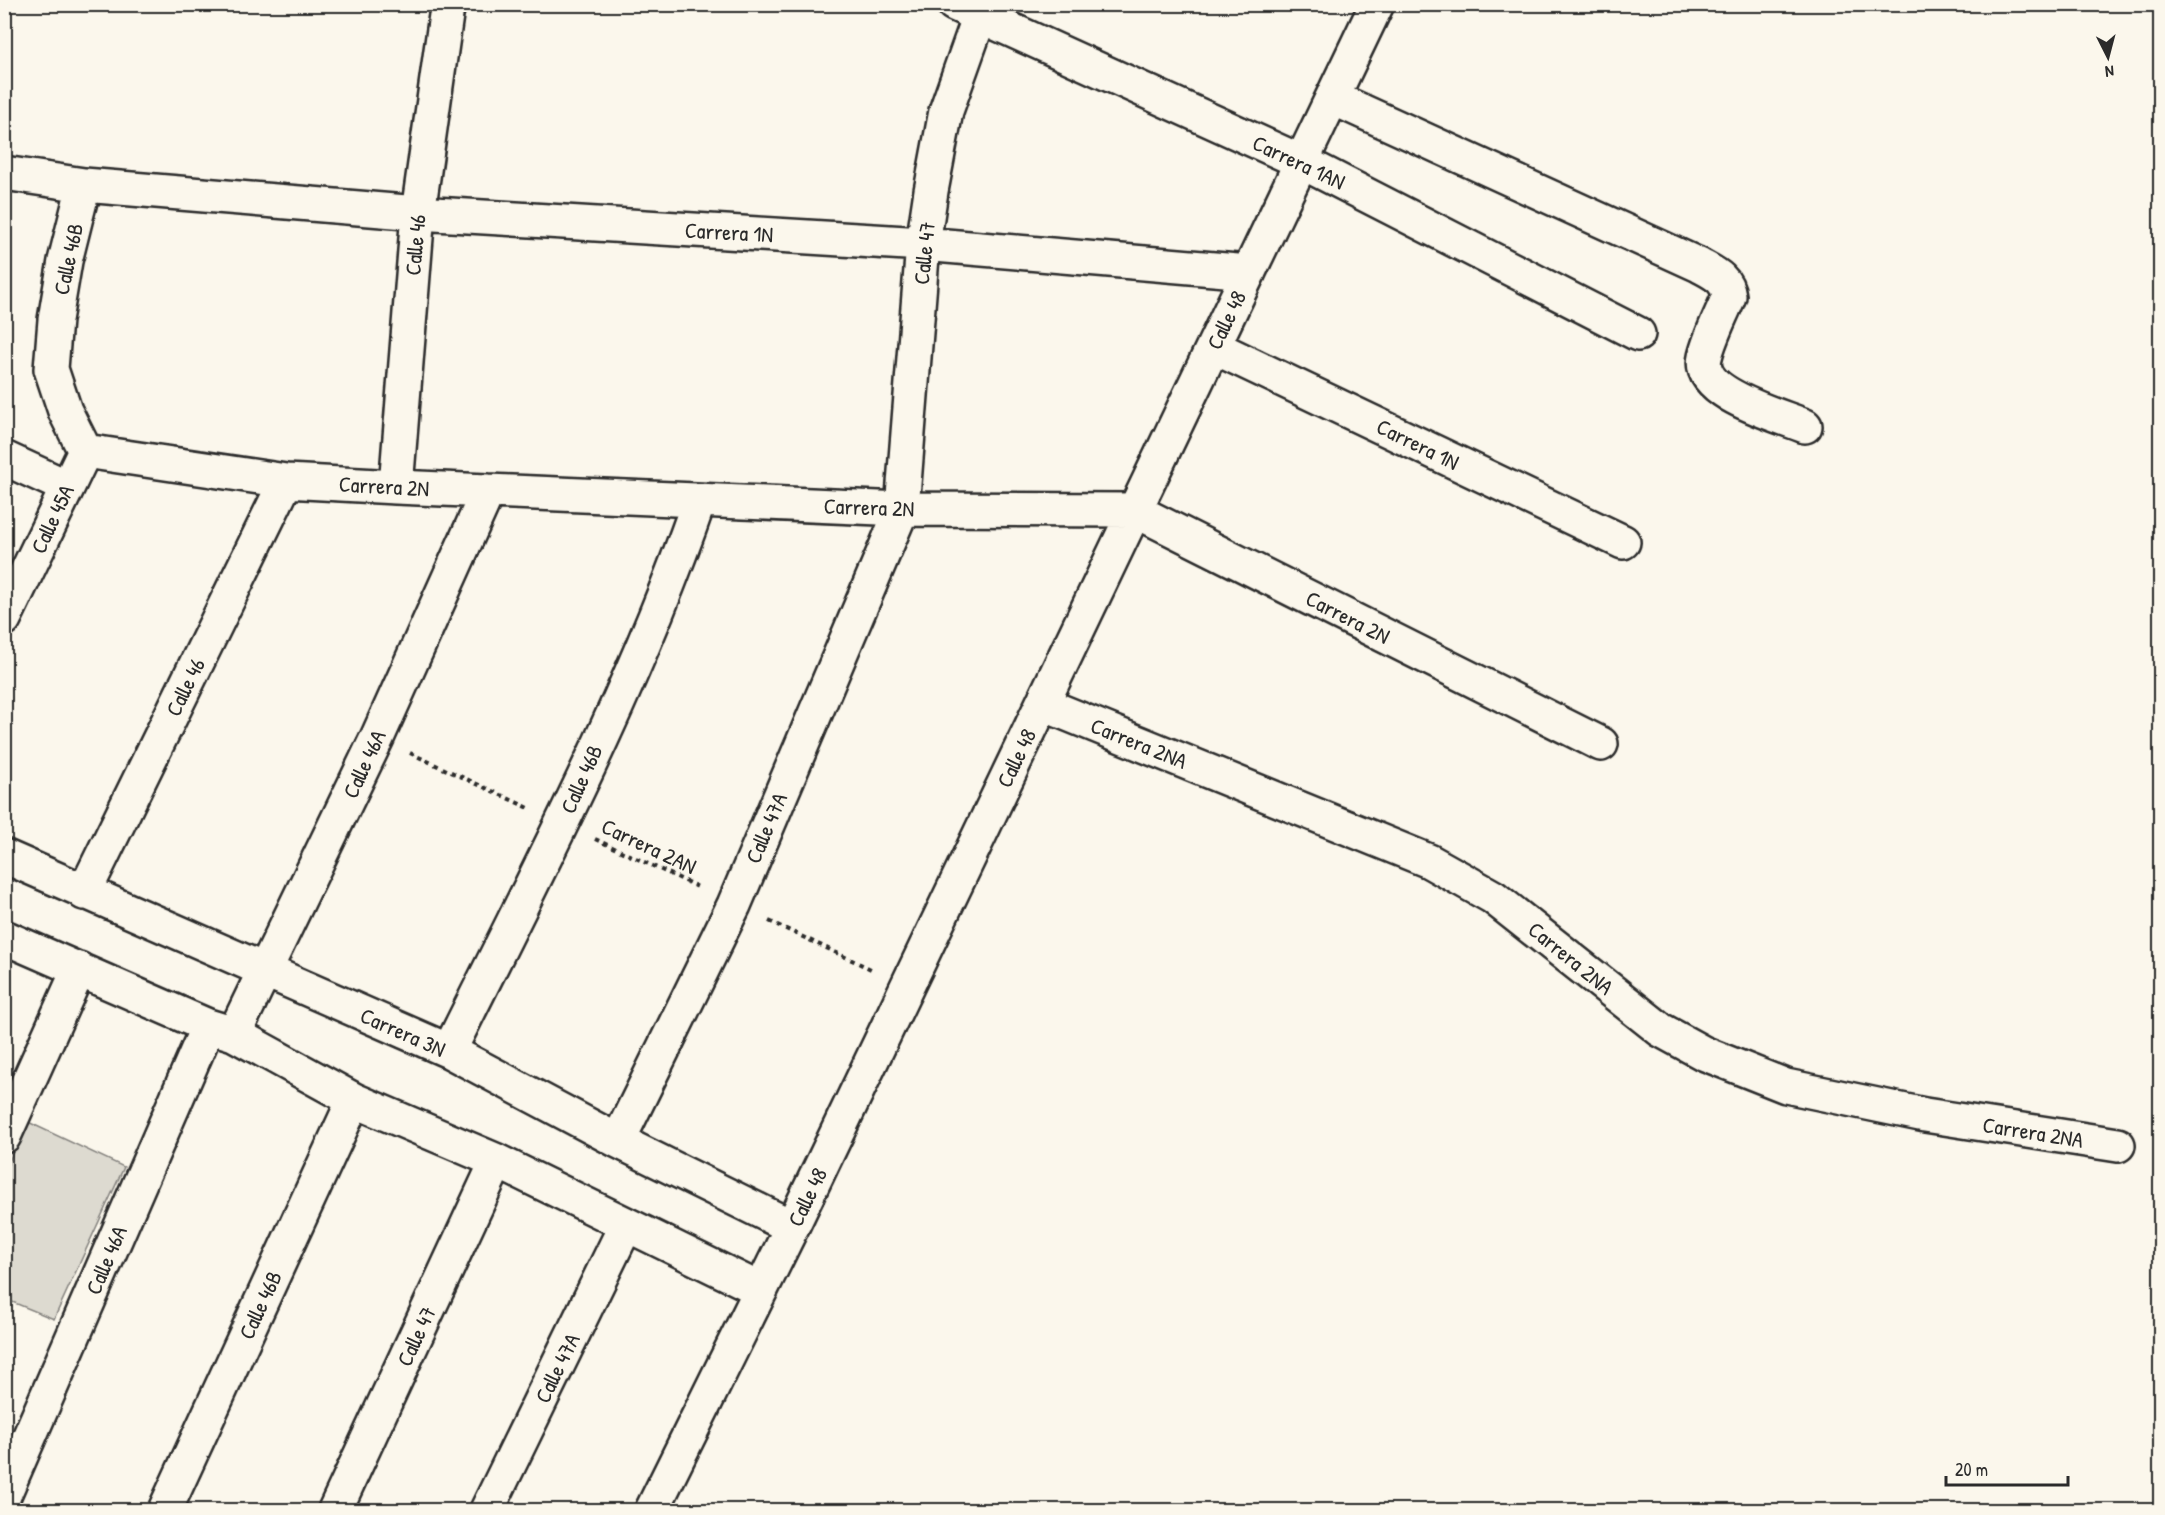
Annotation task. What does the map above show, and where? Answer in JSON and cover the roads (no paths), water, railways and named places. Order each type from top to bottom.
[{"type":"street","name":"Calle 48","points":[[652,1510],[792,1227],[1377,4]]},
{"type":"street","name":"Calle 46","points":[[396,487],[418,213],[442,6]]},
{"type":"street","name":"Carrera 1AN","points":[[973,8],[1302,162],[1638,334]]},
{"type":"street","name":"Calle 47","points":[[902,509],[923,244],[946,111],[973,8]]},
{"type":"street","points":[[1333,98],[1688,260],[1718,276],[1728,288],[1729,296],[1705,358],[1705,371],[1710,380],[1729,394],[1805,426]]},
{"type":"street","points":[[4,173],[84,185]]},
{"type":"street","name":"Carrera 1N","points":[[84,185],[418,213],[923,244],[1250,272]]},
{"type":"street","name":"Calle 46B","points":[[84,185],[65,261],[55,320],[51,369],[65,411],[85,451]]},
{"type":"street","name":"Carrera 1N","points":[[1214,347],[1623,542]]},
{"type":"street","name":"Carrera 2N","points":[[85,451],[286,481],[902,509],[1134,510],[1601,744]]},
{"type":"street","name":"Calle 45A","points":[[4,620],[85,451]]},
{"type":"street","points":[[4,458],[67,487]]},
{"type":"street","name":"Calle 46","points":[[84,893],[286,481]]},
{"type":"street","name":"Calle 46A","points":[[4,1495],[221,1030],[266,971],[376,738],[488,491]]},
{"type":"street","name":"Calle 46B","points":[[449,1051],[562,823],[672,579],[699,501]]},
{"type":"street","name":"Calle 47A","points":[[618,1141],[734,904],[902,509]]},
{"type":"street","name":"Carrera 2NA","points":[[1043,704],[1429,861],[1493,897],[1661,1030],[1703,1053],[1786,1086],[1925,1115],[2118,1145]]},
{"type":"street","name":"Carrera 3N","points":[[4,856],[449,1051],[618,1141],[792,1227]]},
{"type":"street","points":[[4,936],[221,1030],[354,1101],[497,1161],[761,1290]]},
{"type":"street","points":[[4,1136],[79,969]]},
{"type":"street","name":"Calle 46B","points":[[165,1510],[354,1101]]},
{"type":"street","name":"Calle 47","points":[[335,1510],[497,1161]]},
{"type":"street","name":"Calle 47A","points":[[488,1510],[626,1225]]}]
